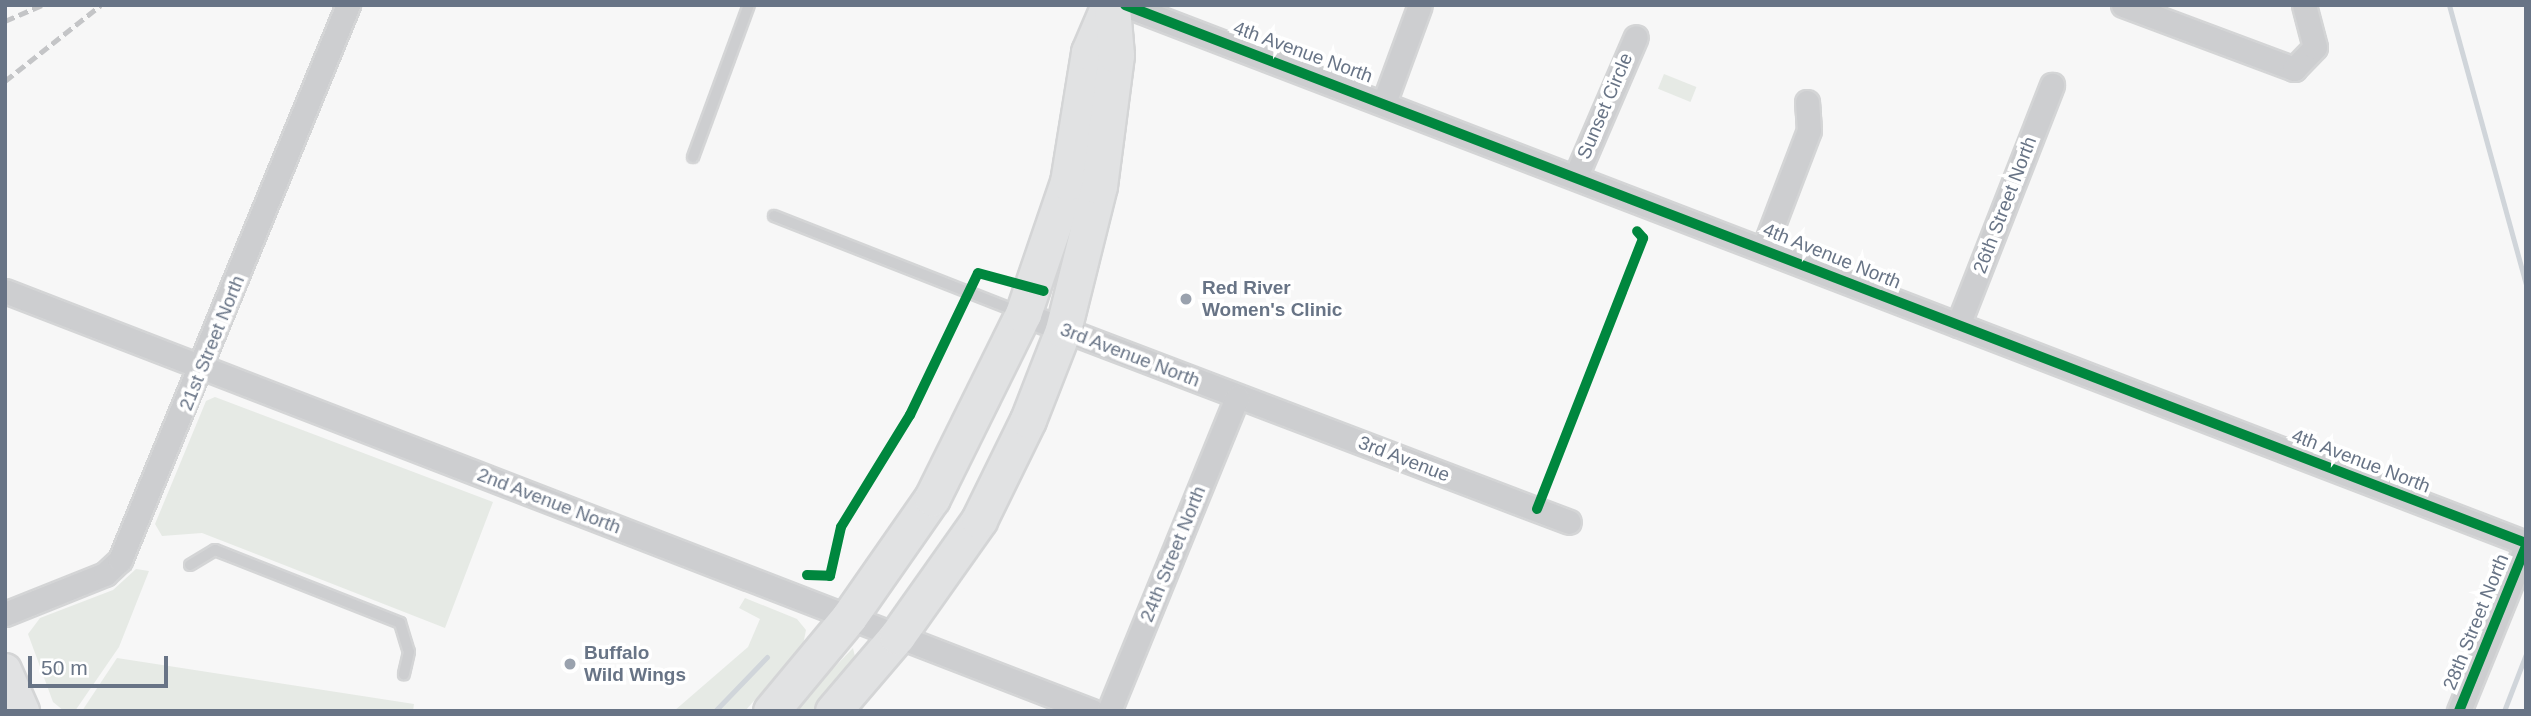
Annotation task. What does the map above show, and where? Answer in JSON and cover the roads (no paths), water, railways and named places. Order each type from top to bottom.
[{"type":"main road","points":[[771,711],[849,617],[932,499],[1023,314],[1068,182],[1089,52],[1110,5]]},
{"type":"main road","points":[[833,711],[897,636],[979,520],[1063,330],[1099,186],[1116,55],[1110,5]]},
{"type":"main road","points":[[5,670],[23,711]]},
{"type":"street","name":"21st Street North","points":[[5,614],[81,585],[120,559],[203,367],[348,5]]},
{"type":"street","name":"4th Avenue North","points":[[1125,5],[1385,100],[1958,326],[2526,545]]},
{"type":"street","points":[[1385,100],[1420,5]]},
{"type":"street","points":[[2123,5],[2294,69],[2315,47],[2304,5]]},
{"type":"street","name":"Sunset Circle","points":[[1576,176],[1636,37]]},
{"type":"street","name":"26th Street North","points":[[1958,326],[2052,85]]},
{"type":"street","points":[[1764,248],[1809,130],[1807,102]]},
{"type":"street","name":"2nd Avenue North","points":[[5,291],[1092,711]]},
{"type":"street","name":"3rd Avenue North","points":[[1023,314],[1237,397]]},
{"type":"street","name":"3rd Avenue","points":[[1237,397],[1569,522]]},
{"type":"street","name":"24th Street North","points":[[1109,711],[1237,397]]},
{"type":"street","name":"28th Street North","points":[[2459,711],[2526,545]]},
{"type":"lane","points":[[693,157],[749,5]]},
{"type":"lane","points":[[774,216],[1023,314]]},
{"type":"lane","points":[[190,565],[215,550],[400,623],[409,652],[404,674]]},
{"type":"waterway","points":[[2449,5],[2526,284]]},
{"type":"waterway","points":[[2504,711],[2526,654]]},
{"type":"waterway","points":[[715,711],[767,657]]},
{"type":"railway","points":[[5,21],[42,5]]},
{"type":"railway","points":[[5,81],[101,5]]},
{"type":"place","name":"Red River Women's Clinic","points":[[1186,299]]},
{"type":"place","name":"Buffalo Wild Wings","points":[[570,664]]}]
